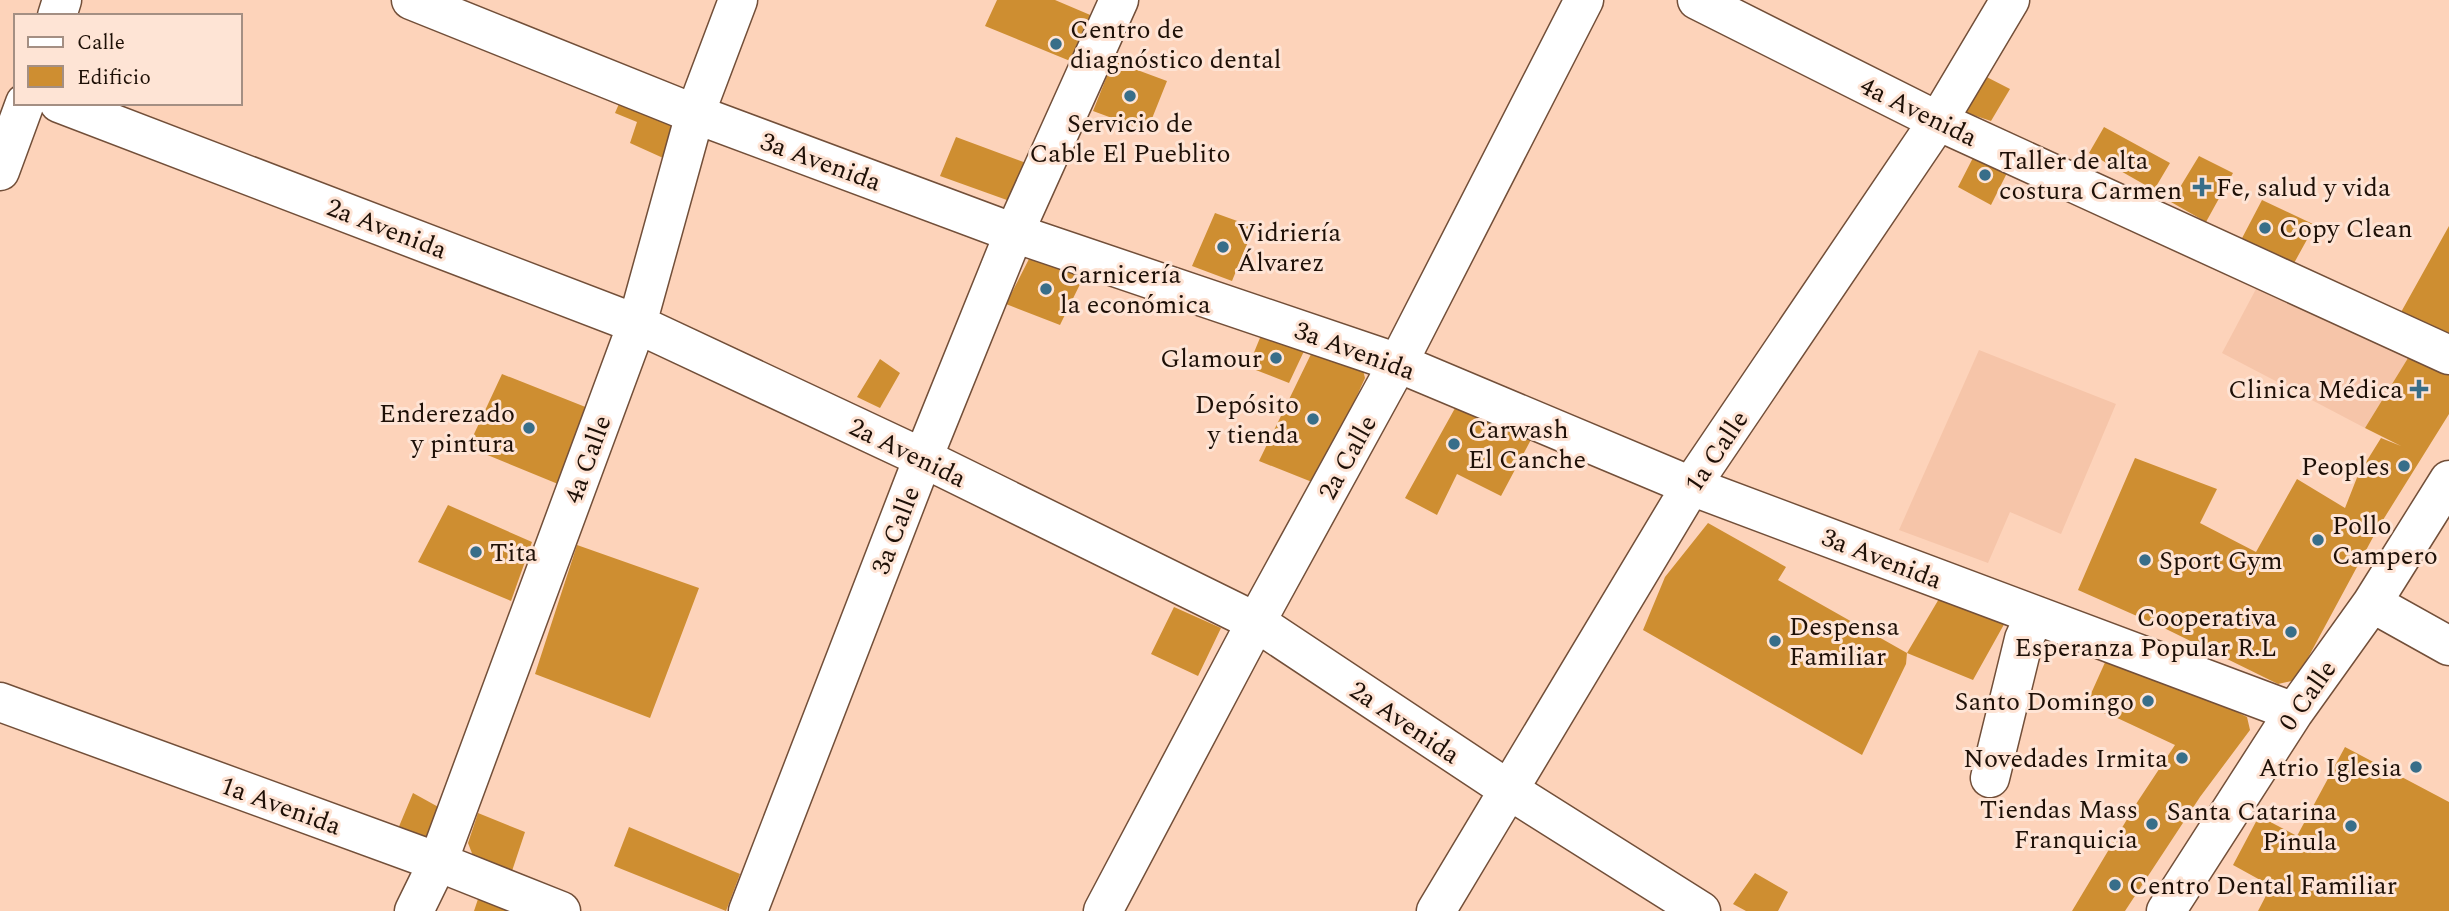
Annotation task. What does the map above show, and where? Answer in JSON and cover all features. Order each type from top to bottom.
[{"type":"street","name":"3a Avenida","points":[[411,0],[695,114],[1014,233],[1398,363],[1691,486],[2294,712]]},
{"type":"street","name":"4a Calle","points":[[414,911],[438,862],[637,324],[695,114],[738,0]]},
{"type":"street","name":"3a Calle","points":[[748,911],[923,458],[1014,233],[1119,0]]},
{"type":"street","name":"2a Calle","points":[[1103,911],[1256,622],[1398,363],[1584,0]]},
{"type":"street","name":"4a Avenida","points":[[1697,0],[1938,121],[2449,355]]},
{"type":"street","name":"1a Calle","points":[[1436,911],[1691,486],[1938,121],[2010,0]]},
{"type":"street","points":[[0,171],[25,105]]},
{"type":"street","name":"2a Avenida","points":[[64,105],[637,324],[923,458],[1256,622],[1509,790],[1701,911]]},
{"type":"street","name":"0 Calle","points":[[2166,911],[2294,712],[2372,603],[2449,480]]},
{"type":"street","points":[[2372,603],[2449,646]]},
{"type":"street","points":[[1990,778],[2024,639],[2035,615]]},
{"type":"street","name":"1a Avenida","points":[[0,702],[438,862],[561,911]]},
{"type":"shaded area","points":[[2256,289],[2416,345],[2365,428],[2222,353]]},
{"type":"shaded area","points":[[1979,350],[2116,404],[2061,534],[2010,512],[1988,563],[1899,530]]},
{"type":"building","name":"Centro de diagnóstico dental","points":[[997,0],[1055,0],[1095,17],[1075,63],[985,26]]},
{"type":"building","name":"Servicio de Cable El Pueblito","points":[[1113,61],[1167,81],[1147,131],[1093,111]]},
{"type":"building","points":[[1975,71],[2010,89],[1991,121],[1967,113],[1963,98]]},
{"type":"building","points":[[624,92],[688,118],[672,162],[630,143],[637,122],[615,113]]},
{"type":"building","points":[[2104,127],[2170,163],[2154,190],[2089,153]]},
{"type":"building","points":[[956,137],[1037,167],[1021,205],[940,176]]},
{"type":"building","name":"Taller de alta costura Carmen","points":[[1978,148],[2012,163],[1991,205],[1958,187]]},
{"type":"building","name":"Fe, salud y vida","points":[[2199,156],[2233,173],[2206,222],[2171,202]]},
{"type":"building","points":[[2262,200],[2315,225],[2293,265],[2240,242]]},
{"type":"building","name":"Vidriería Álvarez","points":[[1215,213],[1254,227],[1232,281],[1192,266]]},
{"type":"building","points":[[2449,226],[2449,343],[2400,314]]},
{"type":"building","name":"Carnicería la económica","points":[[1030,257],[1085,274],[1060,325],[1006,304]]},
{"type":"building","name":"Glamour","points":[[1262,333],[1305,349],[1289,383],[1248,367]]},
{"type":"building","points":[[2416,345],[2449,364],[2449,414],[2378,528],[2296,680],[2278,684],[2164,628],[2078,590],[2135,458],[2217,489],[2200,523],[2256,552],[2297,479],[2345,508],[2358,475],[2381,438],[2401,446],[2365,428]]},
{"type":"building","name":"Depósito y tienda","points":[[1313,350],[1362,366],[1365,378],[1317,484],[1259,461]]},
{"type":"building","points":[[880,359],[900,373],[880,408],[857,397]]},
{"type":"building","name":"Enderezado y pintura","points":[[502,374],[588,408],[558,484],[468,447]]},
{"type":"building","points":[[1459,401],[1534,434],[1501,496],[1457,474],[1437,515],[1405,498]]},
{"type":"building","name":"Tita","points":[[448,505],[532,542],[511,601],[418,562]]},
{"type":"building","name":"Despensa Familiar","points":[[1708,523],[1786,567],[1778,580],[1907,653],[1906,664],[1862,755],[1643,630],[1665,577]]},
{"type":"building","points":[[577,545],[699,588],[650,718],[535,674]]},
{"type":"building","points":[[1943,592],[2007,619],[1973,680],[1907,653]]},
{"type":"building","points":[[1174,607],[1221,628],[1198,676],[1151,654]]},
{"type":"building","points":[[2107,658],[2209,698],[2247,717],[2250,730],[2200,797],[2125,911],[2072,911],[2175,745],[2113,716],[2085,707]]},
{"type":"building","name":"Santa Catarina Pinula","points":[[2345,747],[2449,802],[2449,911],[2258,911],[2271,886],[2233,865],[2259,816],[2297,836]]},
{"type":"building","points":[[413,793],[442,809],[428,839],[395,836]]},
{"type":"building","points":[[478,813],[525,832],[511,874],[475,861],[468,843]]},
{"type":"building","points":[[629,827],[740,874],[726,911],[614,866]]},
{"type":"building","points":[[1755,873],[1788,892],[1778,911],[1746,911],[1733,904]]},
{"type":"building","points":[[478,899],[512,911],[474,911]]},
{"type":"place","name":"Centro de diagnóstico dental","points":[[1056,44]]},
{"type":"place","name":"Servicio de Cable El Pueblito","points":[[1130,96]]},
{"type":"place","name":"Taller de alta costura Carmen","points":[[1985,175]]},
{"type":"place","name":"Fe, salud y vida","points":[[2202,187]]},
{"type":"place","name":"Copy Clean","points":[[2265,228]]},
{"type":"place","name":"Vidriería Álvarez","points":[[1223,247]]},
{"type":"place","name":"Carnicería la económica","points":[[1046,289]]},
{"type":"place","name":"Glamour","points":[[1276,358]]},
{"type":"place","name":"Clinica Médica","points":[[2419,389]]},
{"type":"place","name":"Depósito y tienda","points":[[1313,419]]},
{"type":"place","name":"Enderezado y pintura","points":[[529,428]]},
{"type":"place","name":"Carwash El Canche","points":[[1454,444]]},
{"type":"place","name":"Peoples","points":[[2404,466]]},
{"type":"place","name":"Pollo Campero","points":[[2318,540]]},
{"type":"place","name":"Tita","points":[[476,552]]},
{"type":"place","name":"Sport Gym","points":[[2145,560]]},
{"type":"place","name":"Cooperativa Esperanza Popular R.L","points":[[2291,632]]},
{"type":"place","name":"Despensa Familiar","points":[[1775,641]]},
{"type":"place","name":"Santo Domingo","points":[[2148,701]]},
{"type":"place","name":"Novedades Irmita","points":[[2182,758]]},
{"type":"place","name":"Atrio Iglesia","points":[[2416,767]]},
{"type":"place","name":"Tiendas Mass Franquicia","points":[[2152,824]]},
{"type":"place","name":"Santa Catarina Pinula","points":[[2351,826]]},
{"type":"place","name":"Centro Dental Familiar","points":[[2115,885]]}]
